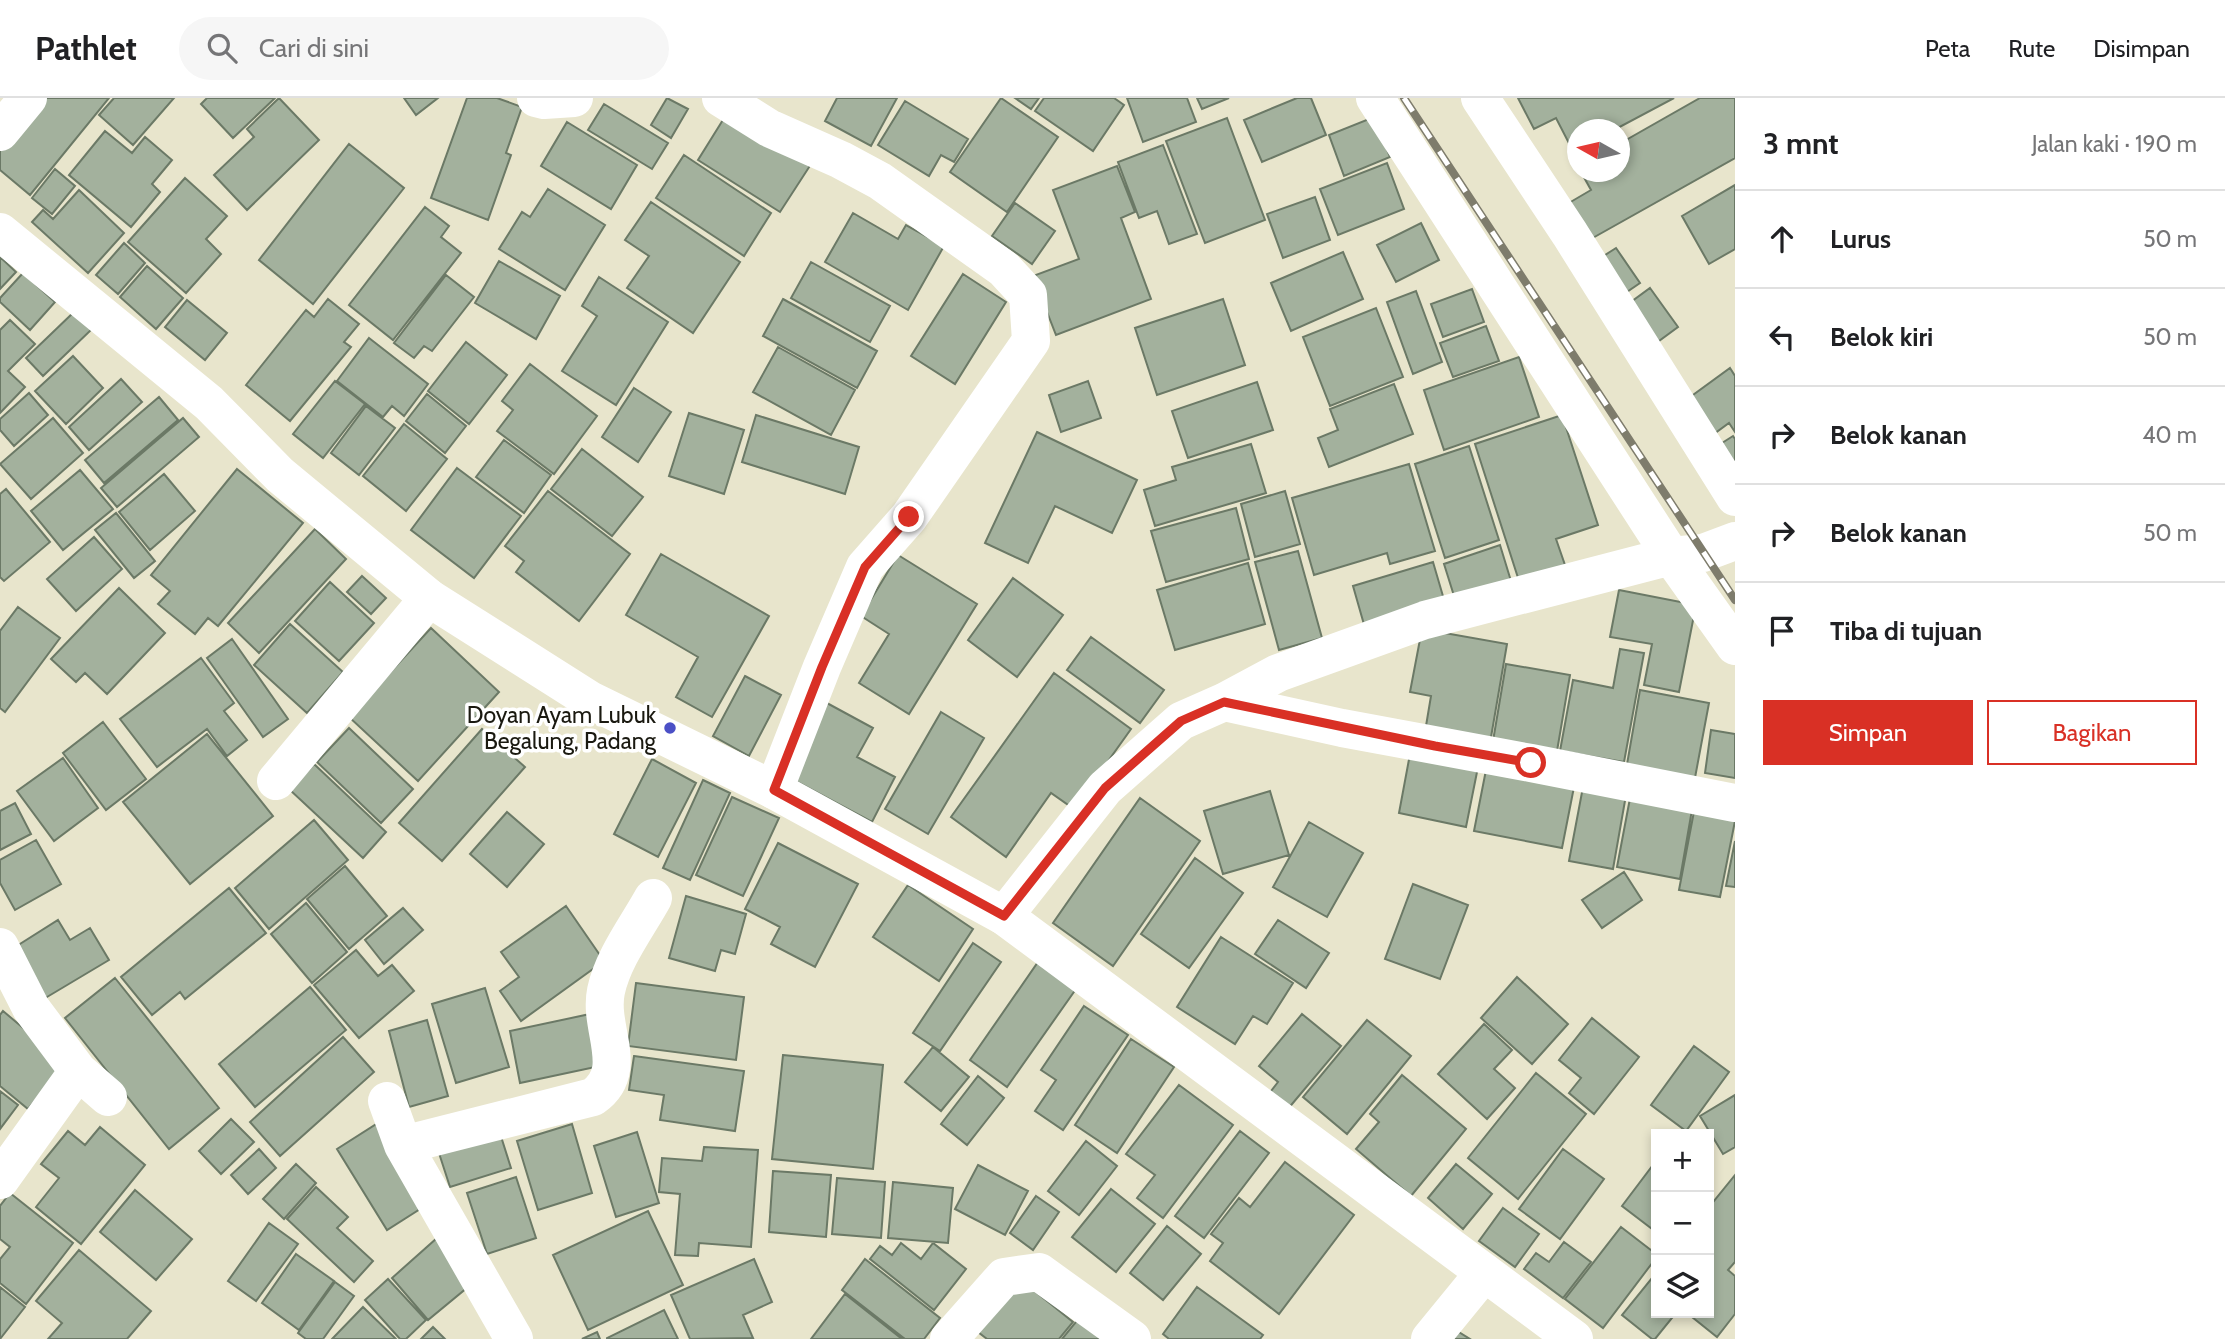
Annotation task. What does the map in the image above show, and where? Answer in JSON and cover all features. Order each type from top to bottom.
[{"type":"street","points":[[0,132],[27,98]]},
{"type":"street","points":[[536,98],[574,98]]},
{"type":"street","points":[[721,98],[769,128],[841,160],[880,181],[1004,269],[1028,295],[1031,341],[909,517],[865,567],[774,790]]},
{"type":"street","points":[[1375,98],[1671,556],[1735,646]]},
{"type":"street","points":[[1480,98],[1570,234],[1735,497]]},
{"type":"street","points":[[0,232],[209,403],[280,475],[429,598],[590,701],[774,790],[1004,916],[1574,1339]]},
{"type":"street","points":[[1004,916],[1105,788],[1181,721],[1278,673],[1425,620],[1671,556],[1703,553],[1735,541]]},
{"type":"street","points":[[276,781],[429,598]]},
{"type":"street","points":[[1224,702],[1368,733],[1735,803]]},
{"type":"street","points":[[403,1145],[593,1097],[604,1089],[612,1074],[604,1013],[606,992],[614,967],[653,898]]},
{"type":"street","points":[[0,947],[31,1007],[78,1071],[108,1097]]},
{"type":"street","points":[[0,1180],[78,1071]]},
{"type":"street","points":[[387,1101],[403,1145],[514,1339]]},
{"type":"street","points":[[949,1339],[1004,1277],[1040,1272],[1132,1339]]},
{"type":"street","points":[[1430,1339],[1484,1273]]},
{"type":"building","points":[[42,98],[109,98],[30,195],[0,170],[0,148]]},
{"type":"building","points":[[114,98],[174,98],[133,145],[99,115]]},
{"type":"building","points":[[207,98],[275,98],[233,138],[201,104]]},
{"type":"building","points":[[279,98],[319,140],[247,210],[214,175],[254,137],[247,129]]},
{"type":"building","points":[[404,98],[438,98],[416,115]]},
{"type":"building","points":[[467,98],[497,98],[522,107],[506,153],[511,155],[488,220],[431,198]]},
{"type":"building","points":[[667,98],[688,109],[671,138],[651,125]]},
{"type":"building","points":[[837,98],[897,98],[871,146],[825,121]]},
{"type":"building","points":[[1001,98],[1058,137],[1007,212],[950,172]]},
{"type":"building","points":[[1015,98],[1039,98],[1031,109]]},
{"type":"building","points":[[1044,98],[1114,98],[1124,105],[1093,151],[1035,111]]},
{"type":"building","points":[[1127,98],[1187,98],[1196,122],[1143,142]]},
{"type":"building","points":[[1197,98],[1229,98],[1202,109]]},
{"type":"building","points":[[1297,98],[1311,98],[1326,135],[1262,162],[1244,120]]},
{"type":"building","points":[[1518,98],[1674,98],[1630,121],[1630,119],[1567,119],[1567,139],[1556,118],[1534,129]]},
{"type":"building","points":[[1700,98],[1735,98],[1735,158],[1582,244],[1562,207],[1591,190],[1587,182],[1630,182],[1630,138]]},
{"type":"building","points":[[905,101],[968,139],[954,162],[941,155],[929,176],[878,145]]},
{"type":"building","points":[[604,104],[668,143],[652,169],[588,130]]},
{"type":"building","points":[[726,115],[815,158],[780,212],[698,160]]},
{"type":"building","points":[[1374,117],[1390,157],[1344,176],[1329,135]]},
{"type":"building","points":[[1227,118],[1265,220],[1205,243],[1166,141]]},
{"type":"building","points":[[567,122],[637,165],[611,209],[541,166]]},
{"type":"building","points":[[105,131],[132,153],[145,137],[172,160],[152,184],[160,192],[131,227],[69,175]]},
{"type":"building","points":[[349,144],[404,188],[313,304],[259,260]]},
{"type":"building","points":[[1163,145],[1197,234],[1169,244],[1157,211],[1139,218],[1118,162]]},
{"type":"building","points":[[684,155],[771,213],[744,256],[656,198]]},
{"type":"building","points":[[1387,163],[1404,209],[1338,235],[1320,189]]},
{"type":"building","points":[[1117,166],[1135,212],[1121,218],[1151,299],[1056,335],[1033,276],[1079,259],[1053,190]]},
{"type":"building","points":[[55,169],[75,186],[52,214],[32,198]]},
{"type":"building","points":[[185,178],[227,216],[206,239],[221,254],[186,293],[128,242]]},
{"type":"building","points":[[1735,185],[1735,249],[1709,264],[1682,216]]},
{"type":"building","points":[[548,189],[605,225],[565,290],[499,249],[522,212],[530,217]]},
{"type":"building","points":[[79,190],[124,233],[88,273],[32,222],[43,210],[53,219]]},
{"type":"building","points":[[1315,197],[1330,240],[1283,258],[1267,214]]},
{"type":"building","points":[[651,202],[740,262],[693,333],[627,288],[649,256],[625,240]]},
{"type":"building","points":[[1015,203],[1055,231],[1032,264],[992,236]]},
{"type":"building","points":[[425,207],[449,226],[441,237],[461,253],[393,340],[349,305]]},
{"type":"building","points":[[853,213],[898,239],[906,225],[944,246],[908,310],[825,262]]},
{"type":"building","points":[[1421,223],[1439,260],[1396,282],[1377,245]]},
{"type":"building","points":[[124,243],[145,263],[118,294],[96,275]]},
{"type":"building","points":[[1616,248],[1640,283],[1615,300],[1591,264]]},
{"type":"building","points":[[1343,252],[1363,299],[1291,331],[1271,283]]},
{"type":"building","points":[[0,257],[16,272],[0,289]]},
{"type":"building","points":[[499,261],[560,296],[536,339],[475,303]]},
{"type":"building","points":[[811,262],[890,306],[870,342],[791,298]]},
{"type":"building","points":[[147,266],[183,298],[156,329],[120,297]]},
{"type":"building","points":[[23,273],[55,302],[30,330],[0,302],[0,298]]},
{"type":"building","points":[[963,274],[1006,302],[955,384],[911,356]]},
{"type":"building","points":[[446,275],[474,297],[432,351],[424,346],[414,358],[394,343]]},
{"type":"building","points":[[599,277],[668,322],[616,405],[562,371],[597,316],[582,306]]},
{"type":"building","points":[[1650,288],[1678,327],[1648,349],[1620,310]]},
{"type":"building","points":[[1472,289],[1484,322],[1443,337],[1431,304]]},
{"type":"building","points":[[1416,291],[1442,362],[1413,374],[1387,302]]},
{"type":"building","points":[[328,299],[359,324],[344,342],[351,347],[290,421],[246,385],[306,310],[314,317]]},
{"type":"building","points":[[783,299],[877,351],[857,388],[763,336]]},
{"type":"building","points":[[1223,299],[1245,365],[1157,395],[1135,328]]},
{"type":"building","points":[[187,300],[227,333],[205,360],[165,327]]},
{"type":"building","points":[[1376,308],[1403,377],[1330,406],[1303,337]]},
{"type":"building","points":[[75,311],[92,329],[43,376],[26,358]]},
{"type":"building","points":[[10,320],[35,344],[8,371],[25,387],[0,413],[0,330]]},
{"type":"building","points":[[1486,326],[1499,361],[1453,377],[1440,343]]},
{"type":"building","points":[[369,338],[428,384],[404,416],[392,406],[383,417],[337,381]]},
{"type":"building","points":[[466,342],[507,375],[469,424],[428,391]]},
{"type":"building","points":[[778,347],[855,390],[831,435],[753,392]]},
{"type":"building","points":[[73,356],[103,388],[66,424],[35,391]]},
{"type":"building","points":[[1519,357],[1539,417],[1444,450],[1424,390]]},
{"type":"building","points":[[530,364],[597,416],[554,474],[497,431],[513,410],[502,401]]},
{"type":"building","points":[[1730,368],[1735,376],[1735,432],[1729,423],[1707,439],[1682,403]]},
{"type":"building","points":[[121,379],[142,402],[89,450],[69,427]]},
{"type":"building","points":[[335,381],[365,404],[323,458],[293,434]]},
{"type":"building","points":[[1088,381],[1101,418],[1061,432],[1049,395]]},
{"type":"building","points":[[1257,382],[1273,430],[1188,458],[1172,411]]},
{"type":"building","points":[[1394,384],[1413,434],[1329,467],[1318,438],[1338,430],[1330,409]]},
{"type":"building","points":[[634,388],[671,412],[638,462],[602,437]]},
{"type":"building","points":[[29,393],[48,415],[14,446],[0,430],[0,419]]},
{"type":"building","points":[[427,394],[466,426],[445,453],[406,421]]},
{"type":"building","points":[[159,397],[178,420],[104,483],[85,460]]},
{"type":"building","points":[[366,406],[395,428],[359,475],[331,453]]},
{"type":"building","points":[[689,413],[744,430],[724,494],[669,476]]},
{"type":"building","points":[[756,415],[859,447],[845,494],[742,462]]},
{"type":"building","points":[[1562,415],[1598,525],[1556,539],[1566,568],[1520,584],[1475,444]]},
{"type":"building","points":[[53,418],[83,453],[31,499],[0,464]]},
{"type":"building","points":[[183,418],[199,437],[117,507],[101,488]]},
{"type":"building","points":[[404,424],[447,459],[406,511],[363,476]]},
{"type":"building","points":[[1037,432],[1137,480],[1112,533],[1055,506],[1028,563],[985,543]]},
{"type":"building","points":[[1733,436],[1735,439],[1735,487],[1711,450]]},
{"type":"building","points":[[504,440],[551,475],[524,513],[476,477]]},
{"type":"building","points":[[1251,444],[1266,493],[1155,526],[1144,490],[1176,480],[1172,467]]},
{"type":"building","points":[[1469,446],[1499,540],[1445,558],[1415,464]]},
{"type":"building","points":[[582,449],[643,497],[612,536],[551,489]]},
{"type":"building","points":[[1409,464],[1435,551],[1390,564],[1387,553],[1314,575],[1292,498]]},
{"type":"building","points":[[457,468],[521,516],[474,578],[411,530]]},
{"type":"building","points":[[237,469],[303,523],[218,626],[208,618],[195,634],[158,604],[170,591],[151,575]]},
{"type":"building","points":[[80,470],[113,509],[63,550],[31,511]]},
{"type":"building","points":[[164,474],[195,511],[150,550],[119,512]]},
{"type":"building","points":[[6,489],[50,542],[4,581],[0,577],[0,494]]},
{"type":"building","points":[[548,491],[630,554],[579,621],[516,572],[524,561],[505,546]]},
{"type":"building","points":[[1285,491],[1300,544],[1255,557],[1241,504]]},
{"type":"building","points":[[1236,508],[1249,559],[1166,582],[1151,531]]},
{"type":"building","points":[[116,513],[155,561],[134,578],[95,530]]},
{"type":"building","points":[[315,529],[346,559],[259,653],[228,623]]},
{"type":"building","points":[[94,537],[122,569],[76,611],[47,579]]},
{"type":"building","points":[[1500,545],[1511,581],[1455,599],[1444,564]]},
{"type":"building","points":[[1298,551],[1322,638],[1279,650],[1255,562]]},
{"type":"building","points":[[661,554],[769,616],[712,717],[676,697],[698,657],[626,615]]},
{"type":"building","points":[[898,555],[977,604],[909,714],[859,683],[889,634],[861,616]]},
{"type":"building","points":[[1433,562],[1445,603],[1365,628],[1353,586]]},
{"type":"building","points":[[1248,563],[1265,624],[1175,650],[1157,590]]},
{"type":"building","points":[[362,576],[386,598],[371,614],[347,592]]},
{"type":"building","points":[[1013,578],[1063,615],[1017,677],[968,640]]},
{"type":"building","points":[[330,582],[374,623],[339,661],[295,621]]},
{"type":"building","points":[[119,588],[165,633],[107,694],[85,673],[76,682],[51,659]]},
{"type":"building","points":[[1619,590],[1696,605],[1679,692],[1644,685],[1652,644],[1610,637]]},
{"type":"building","points":[[18,607],[60,638],[5,712],[0,708],[0,631]]},
{"type":"building","points":[[290,624],[343,672],[307,713],[254,665]]},
{"type":"building","points":[[431,628],[499,692],[418,781],[349,717]]},
{"type":"building","points":[[1422,629],[1507,644],[1490,743],[1425,732],[1431,696],[1410,692]]},
{"type":"building","points":[[1091,637],[1164,690],[1140,723],[1067,670]]},
{"type":"building","points":[[232,639],[288,719],[263,737],[207,658]]},
{"type":"building","points":[[1620,649],[1644,653],[1624,762],[1560,751],[1573,680],[1613,688]]},
{"type":"building","points":[[201,658],[234,703],[224,711],[247,740],[227,756],[207,729],[157,767],[120,719]]},
{"type":"building","points":[[1506,664],[1570,675],[1557,751],[1493,741]]},
{"type":"building","points":[[1054,673],[1131,729],[1074,809],[1051,793],[1006,857],[951,817]]},
{"type":"building","points":[[745,676],[781,695],[749,756],[713,736]]},
{"type":"building","points":[[1640,690],[1709,703],[1694,783],[1626,770]]},
{"type":"building","points":[[825,702],[873,728],[857,757],[895,777],[872,822],[786,776]]},
{"type":"building","points":[[941,712],[984,738],[928,834],[885,809]]},
{"type":"building","points":[[103,722],[146,779],[106,810],[63,753]]},
{"type":"building","points":[[349,728],[413,789],[381,823],[317,762]]},
{"type":"building","points":[[482,729],[525,767],[442,861],[399,823]]},
{"type":"building","points":[[1711,730],[1735,734],[1735,778],[1705,773]]},
{"type":"building","points":[[207,734],[273,816],[190,884],[123,802]]},
{"type":"building","points":[[1410,754],[1478,767],[1466,827],[1399,813]]},
{"type":"building","points":[[63,758],[98,808],[54,841],[17,791]]},
{"type":"building","points":[[652,759],[696,783],[658,857],[614,834]]},
{"type":"building","points":[[314,764],[386,832],[363,858],[290,790]]},
{"type":"building","points":[[1486,770],[1574,787],[1562,848],[1474,831]]},
{"type":"building","points":[[703,780],[730,793],[690,880],[663,868]]},
{"type":"building","points":[[1583,787],[1626,795],[1613,869],[1569,861]]},
{"type":"building","points":[[1270,791],[1289,855],[1223,874],[1204,811]]},
{"type":"building","points":[[1631,793],[1693,804],[1680,879],[1617,867]]},
{"type":"building","points":[[732,797],[779,818],[743,896],[696,875]]},
{"type":"building","points":[[1140,798],[1200,841],[1113,966],[1053,923]]},
{"type":"building","points":[[1696,801],[1735,821],[1720,897],[1679,890]]},
{"type":"building","points":[[15,803],[31,834],[0,850],[0,811]]},
{"type":"building","points":[[507,812],[544,844],[507,887],[470,854]]},
{"type":"building","points":[[314,820],[348,860],[269,929],[235,888]]},
{"type":"building","points":[[1309,822],[1363,853],[1327,917],[1273,887]]},
{"type":"building","points":[[36,840],[61,884],[15,910],[0,883],[0,860]]},
{"type":"building","points":[[1735,841],[1735,887],[1726,886]]},
{"type":"building","points":[[778,843],[858,884],[815,967],[771,944],[780,927],[745,909]]},
{"type":"building","points":[[1195,858],[1243,893],[1189,968],[1141,934]]},
{"type":"building","points":[[345,866],[387,916],[349,949],[307,899]]},
{"type":"building","points":[[1624,872],[1642,900],[1602,928],[1582,900]]},
{"type":"building","points":[[1413,884],[1468,905],[1440,979],[1385,959]]},
{"type":"building","points":[[908,885],[973,929],[939,981],[873,937]]},
{"type":"building","points":[[229,888],[266,933],[185,999],[180,992],[152,1015],[121,977]]},
{"type":"building","points":[[686,896],[746,914],[735,954],[721,950],[715,971],[669,958]]},
{"type":"building","points":[[306,903],[347,952],[312,983],[271,934]]},
{"type":"building","points":[[566,906],[604,961],[521,1021],[500,991],[519,977],[501,952]]},
{"type":"building","points":[[403,908],[423,930],[384,964],[365,940]]},
{"type":"building","points":[[58,920],[70,940],[90,928],[109,960],[42,1000],[12,949]]},
{"type":"building","points":[[1278,920],[1329,953],[1306,988],[1255,954]]},
{"type":"building","points":[[1221,937],[1293,983],[1267,1024],[1253,1016],[1235,1044],[1177,1007]]},
{"type":"building","points":[[973,943],[1001,962],[940,1051],[913,1033]]},
{"type":"building","points":[[356,950],[378,976],[392,965],[414,991],[359,1038],[314,985]]},
{"type":"building","points":[[1038,962],[1076,989],[1007,1087],[970,1060]]},
{"type":"building","points":[[1517,977],[1568,1024],[1532,1064],[1481,1018]]},
{"type":"building","points":[[115,978],[219,1108],[169,1149],[65,1018]]},
{"type":"building","points":[[636,983],[744,997],[736,1060],[628,1046]]},
{"type":"building","points":[[310,987],[346,1030],[255,1107],[219,1064]]},
{"type":"building","points":[[485,988],[509,1067],[456,1083],[432,1004]]},
{"type":"building","points":[[1084,1006],[1128,1035],[1063,1130],[1035,1111],[1056,1080],[1041,1070]]},
{"type":"building","points":[[3,1011],[66,1064],[28,1109],[0,1086],[0,1015]]},
{"type":"building","points":[[590,1014],[600,1066],[520,1083],[510,1031]]},
{"type":"building","points":[[1302,1014],[1341,1046],[1287,1110],[1268,1095],[1278,1082],[1259,1066]]},
{"type":"building","points":[[1592,1018],[1639,1057],[1594,1114],[1569,1093],[1581,1078],[1559,1060]]},
{"type":"building","points":[[427,1020],[448,1096],[409,1107],[389,1031]]},
{"type":"building","points":[[1367,1020],[1411,1056],[1347,1134],[1303,1097]]},
{"type":"building","points":[[1484,1024],[1512,1050],[1494,1069],[1515,1088],[1487,1119],[1438,1074]]},
{"type":"building","points":[[343,1037],[374,1072],[280,1156],[250,1122]]},
{"type":"building","points":[[1131,1039],[1174,1067],[1117,1153],[1075,1125]]},
{"type":"building","points":[[1694,1046],[1729,1072],[1687,1129],[1683,1129],[1651,1105]]},
{"type":"building","points":[[933,1047],[969,1077],[941,1111],[905,1082]]},
{"type":"building","points":[[783,1055],[883,1065],[873,1169],[772,1159]]},
{"type":"building","points":[[634,1056],[744,1071],[735,1131],[660,1120],[664,1095],[629,1090]]},
{"type":"building","points":[[1536,1073],[1586,1114],[1518,1199],[1468,1158]]},
{"type":"building","points":[[1402,1075],[1466,1129],[1411,1196],[1356,1149],[1379,1122],[1370,1114]]},
{"type":"building","points":[[978,1076],[1004,1098],[967,1145],[941,1124]]},
{"type":"building","points":[[1179,1085],[1233,1125],[1163,1218],[1137,1198],[1155,1175],[1126,1154]]},
{"type":"building","points":[[0,1091],[18,1105],[0,1129]]},
{"type":"building","points":[[1735,1095],[1735,1147],[1723,1154],[1714,1139],[1714,1129],[1708,1129],[1700,1116]]},
{"type":"building","points":[[231,1119],[254,1142],[221,1174],[199,1151]]},
{"type":"building","points":[[378,1123],[428,1204],[387,1230],[337,1149]]},
{"type":"building","points":[[572,1124],[592,1193],[538,1210],[517,1141]]},
{"type":"building","points":[[100,1127],[145,1165],[81,1244],[36,1207],[59,1178],[41,1164],[68,1131],[85,1145]]},
{"type":"building","points":[[498,1127],[511,1168],[450,1187],[437,1147]]},
{"type":"building","points":[[1240,1131],[1269,1153],[1204,1238],[1175,1216]]},
{"type":"building","points":[[637,1132],[659,1203],[616,1217],[594,1146]]},
{"type":"building","points":[[1086,1141],[1117,1166],[1079,1215],[1048,1191]]},
{"type":"building","points":[[704,1147],[758,1150],[751,1247],[699,1243],[698,1256],[675,1255],[680,1194],[659,1192],[662,1158],[702,1161]]},
{"type":"building","points":[[259,1149],[276,1168],[248,1194],[231,1175]]},
{"type":"building","points":[[1563,1149],[1604,1179],[1560,1239],[1519,1209]]},
{"type":"building","points":[[1285,1162],[1354,1215],[1279,1314],[1210,1261],[1223,1243],[1211,1234],[1239,1198],[1250,1207]]},
{"type":"building","points":[[296,1164],[316,1183],[284,1219],[263,1199]]},
{"type":"building","points":[[1456,1164],[1492,1194],[1463,1229],[1428,1198]]},
{"type":"building","points":[[978,1165],[1028,1191],[1005,1235],[955,1209]]},
{"type":"building","points":[[1651,1168],[1651,1228],[1622,1206]]},
{"type":"building","points":[[773,1171],[831,1175],[826,1237],[769,1232]]},
{"type":"building","points":[[1735,1175],[1735,1262],[1728,1270],[1735,1276],[1735,1314],[1717,1337],[1693,1318],[1714,1318],[1714,1201]]},
{"type":"building","points":[[516,1177],[536,1238],[487,1254],[467,1193]]},
{"type":"building","points":[[837,1178],[885,1182],[881,1238],[832,1234]]},
{"type":"building","points":[[893,1182],[953,1188],[948,1243],[888,1238]]},
{"type":"building","points":[[316,1187],[348,1217],[337,1228],[373,1261],[354,1282],[287,1219]]},
{"type":"building","points":[[1111,1189],[1155,1224],[1116,1272],[1072,1237]]},
{"type":"building","points":[[135,1190],[192,1239],[156,1280],[100,1232]]},
{"type":"building","points":[[10,1193],[73,1243],[26,1304],[0,1283],[0,1259],[10,1247],[0,1239],[0,1206]]},
{"type":"building","points":[[1036,1196],[1059,1212],[1033,1250],[1010,1233]]},
{"type":"building","points":[[1503,1208],[1539,1234],[1515,1267],[1479,1241]]},
{"type":"building","points":[[648,1211],[683,1285],[588,1330],[553,1255]]},
{"type":"building","points":[[269,1223],[298,1244],[256,1301],[228,1281]]},
{"type":"building","points":[[1167,1226],[1201,1254],[1163,1300],[1130,1273]]},
{"type":"building","points":[[1621,1227],[1651,1250],[1651,1265],[1603,1328],[1565,1299]]},
{"type":"building","points":[[437,1238],[474,1282],[428,1320],[392,1278]]},
{"type":"building","points":[[1564,1242],[1591,1262],[1563,1298],[1524,1269],[1536,1253],[1549,1262]]},
{"type":"building","points":[[901,1243],[921,1259],[933,1243],[966,1269],[934,1310],[870,1259],[880,1246],[892,1255]]},
{"type":"building","points":[[79,1250],[151,1311],[127,1339],[48,1339],[62,1323],[36,1301]]},
{"type":"building","points":[[296,1254],[334,1281],[299,1330],[262,1303]]},
{"type":"building","points":[[754,1259],[772,1302],[743,1315],[753,1338],[690,1339],[671,1295]]},
{"type":"building","points":[[865,1259],[940,1318],[924,1339],[905,1339],[842,1290]]},
{"type":"building","points":[[388,1279],[426,1320],[406,1339],[400,1339],[365,1300]]},
{"type":"building","points":[[1651,1279],[1651,1318],[1672,1318],[1655,1339],[1652,1339],[1622,1315]]},
{"type":"building","points":[[1021,1280],[1073,1322],[1059,1339],[987,1339],[978,1332]]},
{"type":"building","points":[[335,1282],[354,1296],[323,1339],[306,1339],[298,1333]]},
{"type":"building","points":[[0,1287],[25,1307],[0,1339]]},
{"type":"building","points":[[1197,1287],[1263,1335],[1260,1339],[1169,1339],[1163,1334]]},
{"type":"building","points":[[845,1294],[902,1339],[811,1339]]},
{"type":"building","points":[[363,1307],[396,1339],[332,1339]]},
{"type":"building","points":[[664,1310],[678,1339],[607,1339],[607,1338]]},
{"type":"building","points":[[1080,1317],[1103,1339],[1062,1339]]},
{"type":"building","points":[[433,1327],[445,1339],[421,1339]]},
{"type":"building","points":[[1454,1329],[1470,1339],[1447,1339]]},
{"type":"building","points":[[597,1332],[600,1339],[582,1339]]},
{"type":"railway","points":[[1404,98],[1735,600]]},
{"type":"place","name":"Doyan Ayam Lubuk Begalung, Padang","points":[[670,728]]},
{"type":"route","points":[[909,517],[865,567],[774,790],[1004,916],[1105,788],[1181,721],[1224,702],[1342,728],[1531,763]]}]
